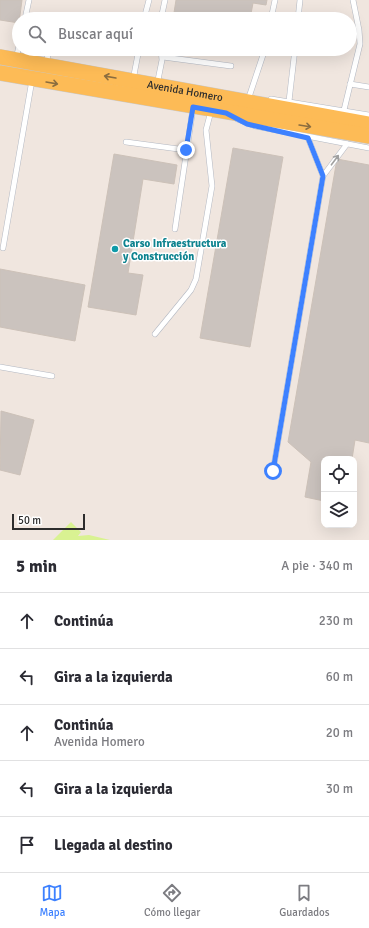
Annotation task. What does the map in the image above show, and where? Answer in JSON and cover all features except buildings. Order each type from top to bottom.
[{"type":"main road","name":"Avenida Homero","points":[[0,58],[12,55]]},
{"type":"main road","name":"Avenida Homero","points":[[24,56],[46,66],[157,86],[223,108],[369,136]]},
{"type":"main road","name":"Avenida Homero","points":[[0,73],[193,107],[223,108],[369,124]]},
{"type":"lane","points":[[26,12],[29,0]]},
{"type":"lane","points":[[146,12],[149,0]]},
{"type":"lane","points":[[162,12],[165,0]]},
{"type":"lane","points":[[272,12],[275,0]]},
{"type":"lane","points":[[299,12],[300,0]]},
{"type":"lane","points":[[352,0],[355,12]]},
{"type":"lane","points":[[357,24],[360,38],[357,52]]},
{"type":"lane","points":[[46,66],[48,56]]},
{"type":"lane","points":[[132,81],[137,56]]},
{"type":"lane","points":[[248,100],[263,56]]},
{"type":"lane","points":[[289,101],[294,56]]},
{"type":"lane","points":[[344,110],[356,56]]},
{"type":"lane","points":[[157,86],[163,57],[231,66]]},
{"type":"lane","points":[[3,248],[32,79]]},
{"type":"lane","points":[[350,84],[369,87]]},
{"type":"lane","points":[[154,334],[191,290],[196,279],[212,186],[206,130],[223,108],[248,100],[289,101],[369,115]]},
{"type":"lane","points":[[175,229],[193,107]]},
{"type":"lane","points":[[223,108],[247,124],[308,138],[369,148]]},
{"type":"lane","points":[[308,138],[323,176]]},
{"type":"lane","points":[[126,142],[186,150]]},
{"type":"lane","points":[[273,471],[323,176],[347,144]]},
{"type":"lane","points":[[0,367],[52,376]]},
{"type":"green space","points":[[71,522],[81,532],[78,536],[89,535],[110,540],[53,540]]},
{"type":"place","name":"Carso Infraestructura y Construcción","points":[[115,249]]},
{"type":"route","points":[[186,150],[193,107],[226,113],[247,124],[308,138],[323,176],[273,471]]}]
